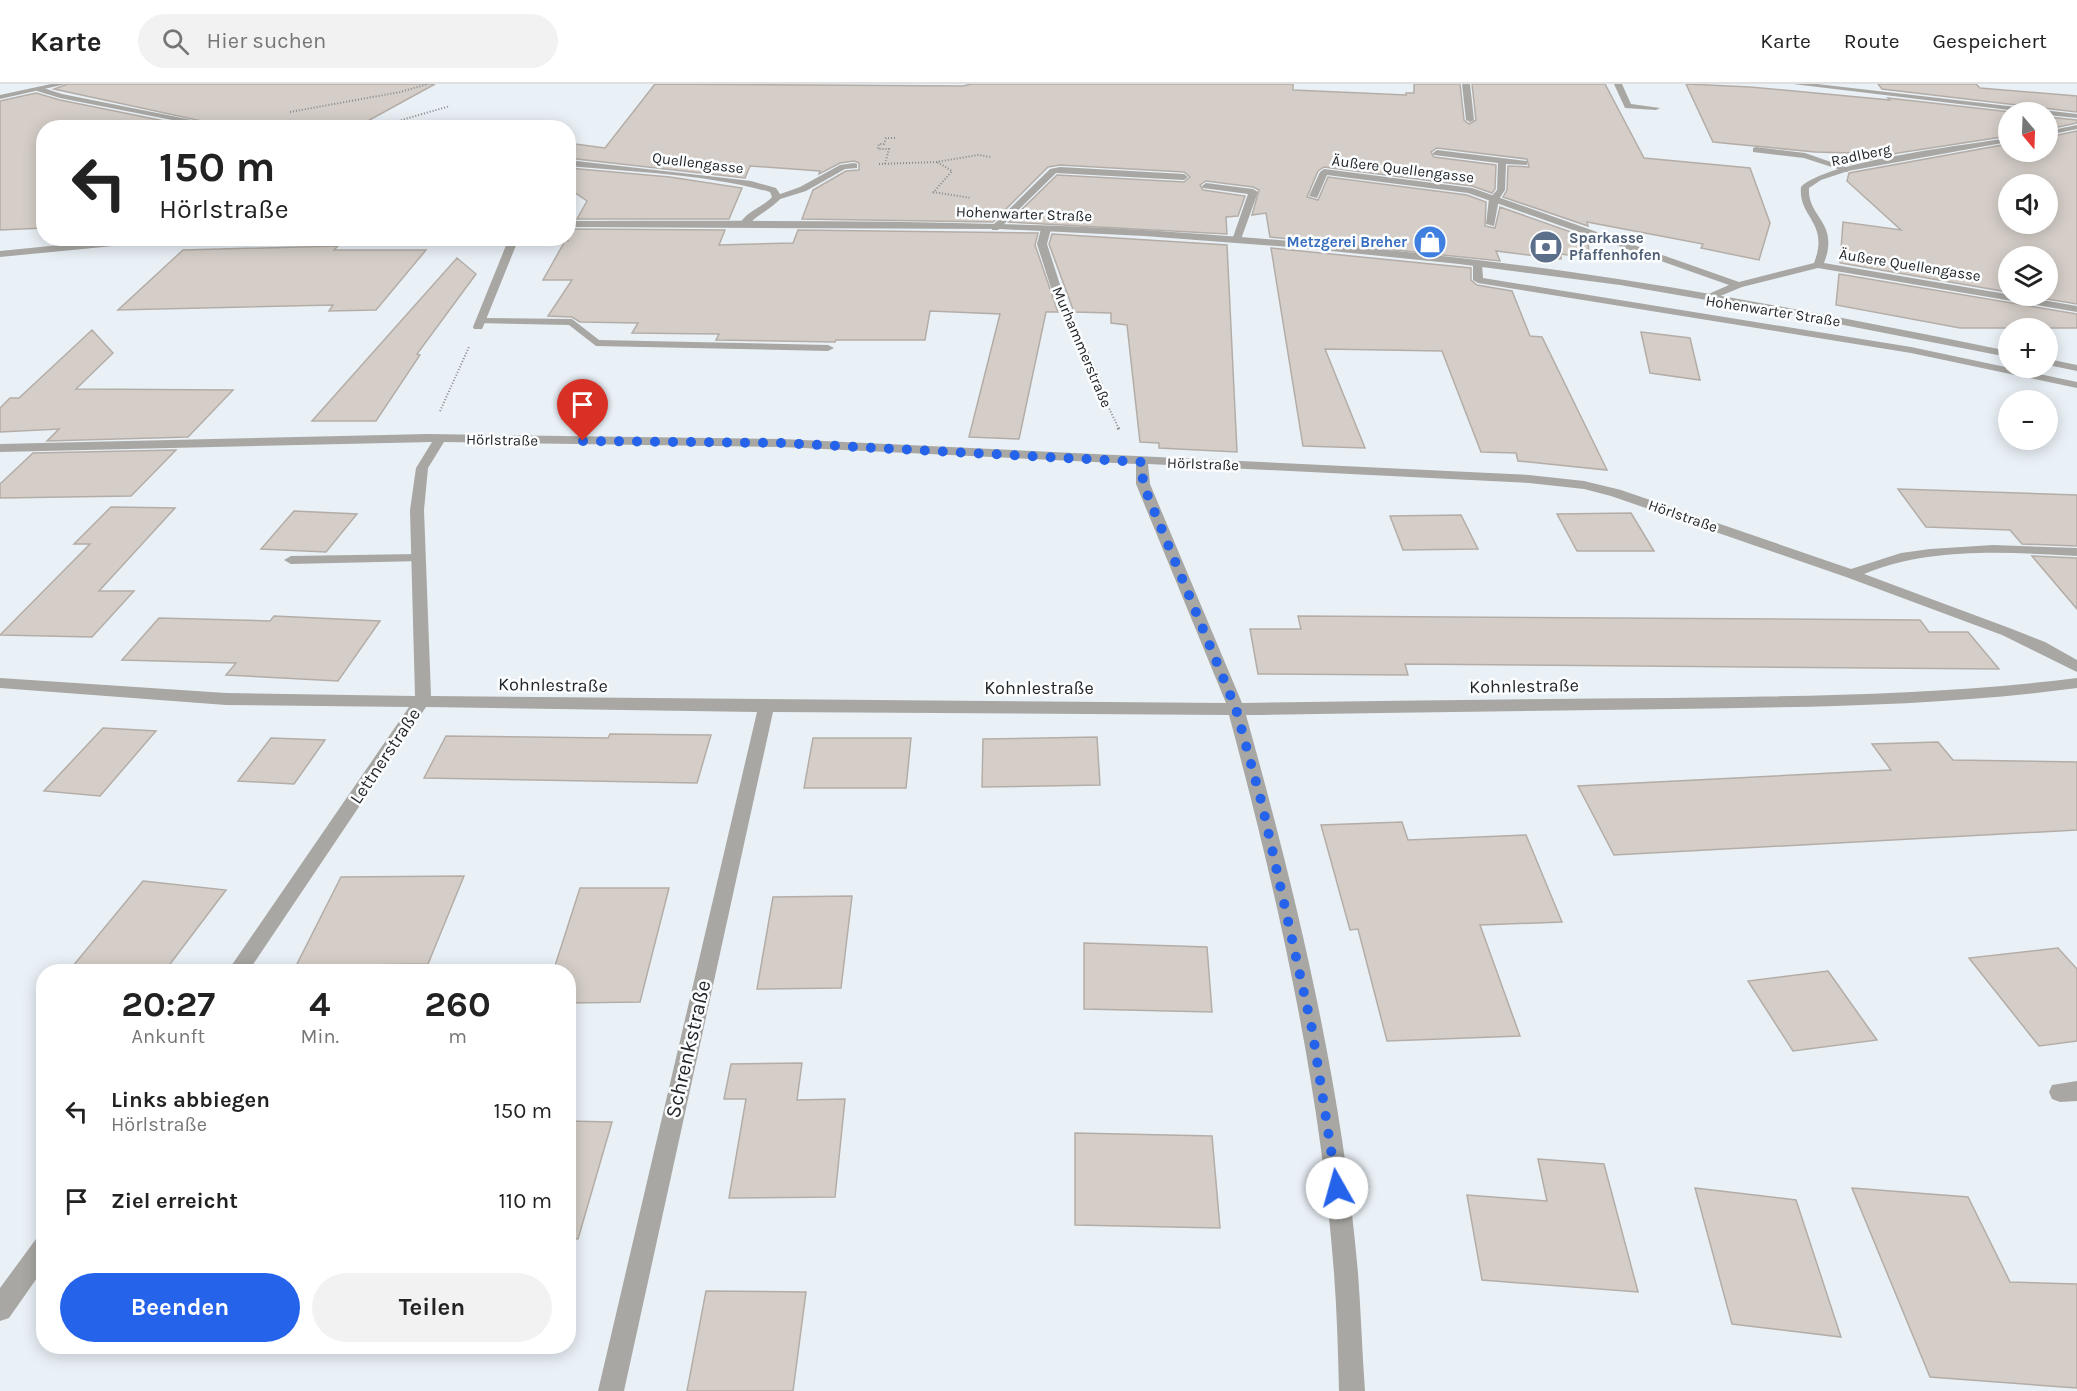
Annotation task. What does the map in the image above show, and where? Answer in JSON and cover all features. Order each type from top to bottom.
[{"type":"street","points":[[0,97],[62,84]]},
{"type":"street","points":[[1466,84],[1470,120]]},
{"type":"street","points":[[1618,84],[1628,106],[1656,108]]},
{"type":"street","points":[[1797,84],[2077,116]]},
{"type":"street","points":[[40,89],[60,96],[186,120]]},
{"type":"street","points":[[2058,130],[2077,127]]},
{"type":"street","name":"Radlberg","points":[[1818,265],[1826,250],[1823,232],[1817,217],[1804,200],[1805,187],[1818,178],[1847,170],[1998,142]]},
{"type":"street","points":[[1756,150],[1805,156],[1847,170]]},
{"type":"street","points":[[1437,153],[1524,163]]},
{"type":"street","points":[[1491,224],[1494,199],[1501,190],[1502,160]]},
{"type":"street","name":"Quellengasse","points":[[576,164],[751,184],[773,190],[777,197]]},
{"type":"street","points":[[745,224],[747,219],[766,208],[777,197],[802,189],[843,167],[854,166]]},
{"type":"street","points":[[995,228],[1053,171],[1184,177]]},
{"type":"street","name":"Äußere Quellengasse","points":[[1314,196],[1324,172],[1463,189],[1738,285]]},
{"type":"street","points":[[1206,186],[1253,192],[1237,240]]},
{"type":"street","name":"Hohenwarter Straße","points":[[576,224],[1046,229],[1237,240],[1564,274],[1708,298],[1998,352]]},
{"type":"street","name":"Murhammerstraße","points":[[1046,229],[1042,244],[1058,294],[1097,384]]},
{"type":"street","points":[[0,254],[82,246]]},
{"type":"street","points":[[511,246],[479,324],[572,322],[596,343],[828,348]]},
{"type":"street","name":"Hohenwarter Straße","points":[[1477,264],[1478,280],[1911,350],[2077,385]]},
{"type":"street","name":"Äußere Quellengasse","points":[[1708,298],[1738,285],[1818,265],[2077,309]]},
{"type":"street","points":[[2058,364],[2077,368]]},
{"type":"street","name":"Hörlstraße","points":[[0,448],[434,439],[782,443],[1529,479],[1584,485],[1627,497],[1851,574],[2007,632],[2040,646],[2077,667]]},
{"type":"street","name":"Lettnerstraße","points":[[242,964],[420,703],[424,682],[417,558],[419,483],[422,468],[434,439]]},
{"type":"street","points":[[1138,461],[1143,484],[1236,709],[1262,804],[1312,1029],[1334,1167],[1346,1273],[1352,1391]]},
{"type":"street","points":[[1851,574],[1870,564],[1902,556],[2017,550],[2077,552]]},
{"type":"street","points":[[291,560],[417,558]]},
{"type":"street","name":"Kohnlestraße","points":[[0,683],[226,699],[420,703],[1236,709],[1757,702],[1958,694],[2022,690],[2077,683]]},
{"type":"street","name":"Schrenkstraße","points":[[611,1391],[766,706]]},
{"type":"street","points":[[0,1309],[36,1259]]},
{"type":"path","points":[[290,112],[400,92],[428,84]]},
{"type":"path","points":[[401,120],[450,106]]},
{"type":"path","points":[[885,164],[889,149],[878,149],[879,144],[885,144],[886,138],[896,138]]},
{"type":"path","points":[[854,166],[936,162],[978,155],[991,157]]},
{"type":"path","points":[[931,200],[933,192],[952,171],[936,162]]},
{"type":"path","points":[[933,192],[973,198]]},
{"type":"path","points":[[434,439],[479,324]]},
{"type":"path","name":"Murhammerstraße","points":[[1097,384],[1138,461]]},
{"type":"building","points":[[68,84],[435,84],[370,120],[197,120],[54,89]]},
{"type":"building","points":[[655,84],[963,86],[971,84],[1293,84],[1293,90],[1406,95],[1406,93],[1414,93],[1414,84],[1460,84],[1464,120],[1469,124],[1476,120],[1472,84],[1605,84],[1644,158],[1750,168],[1770,223],[1759,260],[1701,248],[1703,244],[1587,222],[1588,226],[1503,197],[1507,190],[1508,166],[1529,167],[1527,159],[1437,148],[1431,152],[1434,157],[1496,165],[1495,189],[1492,193],[1472,186],[1324,167],[1318,171],[1307,197],[1318,200],[1328,177],[1467,195],[1486,202],[1485,226],[1495,228],[1500,207],[1588,238],[1589,258],[1561,254],[1561,259],[1496,251],[1500,261],[1270,237],[1266,213],[1252,215],[1259,190],[1253,187],[1206,181],[1200,185],[1203,190],[1245,196],[1238,216],[1226,217],[1227,234],[1009,222],[1057,175],[1184,182],[1190,177],[1184,172],[1060,165],[1048,167],[993,222],[802,219],[813,190],[846,171],[859,170],[859,163],[854,161],[840,163],[819,174],[820,171],[750,166],[745,178],[576,159],[576,144],[605,148]]},
{"type":"building","points":[[1686,84],[1750,87],[1890,100],[1888,98],[1998,111],[1998,138],[1898,153],[1850,164],[1852,153],[1815,152],[1713,142]]},
{"type":"building","points":[[1878,84],[1976,84],[1980,88],[2077,96],[2077,112],[2058,110],[2058,102],[1998,103],[1882,89]]},
{"type":"building","points":[[36,93],[159,120],[36,120],[36,228],[0,230],[0,101]]},
{"type":"building","points":[[2058,118],[2077,120],[2077,123],[2058,127]]},
{"type":"building","points":[[2077,131],[2077,304],[2058,301],[2058,246],[1998,246],[1998,290],[1840,263],[1843,222],[1901,230],[1847,181],[1849,173],[1998,146],[1998,162],[2058,162],[2058,135]]},
{"type":"building","points":[[576,169],[670,177],[742,188],[729,219],[577,219],[587,201],[576,193]]},
{"type":"building","points":[[576,229],[725,230],[719,245],[793,243],[798,230],[1038,233],[1035,245],[1058,312],[1046,312],[1019,439],[969,437],[1000,314],[930,311],[925,340],[836,340],[835,342],[716,340],[719,334],[632,333],[638,323],[580,322],[572,317],[548,316],[572,280],[543,280],[562,246],[576,246]]},
{"type":"building","points":[[1052,234],[1227,245],[1237,452],[1159,448],[1159,443],[1140,442],[1127,325],[1111,323],[1111,313],[1074,312],[1049,244]]},
{"type":"building","points":[[338,246],[334,250],[426,250],[376,310],[329,311],[333,305],[118,310],[183,250]]},
{"type":"building","points":[[1271,248],[1471,268],[1471,280],[1477,285],[1512,291],[1530,336],[1542,337],[1607,470],[1518,461],[1516,453],[1481,452],[1442,351],[1325,349],[1365,448],[1303,446]]},
{"type":"building","points":[[457,258],[476,274],[417,354],[420,355],[376,421],[312,421]]},
{"type":"building","points":[[1839,274],[1998,301],[1998,306],[2029,306],[2077,314],[2077,328],[2058,328],[2058,318],[1998,318],[1998,328],[1960,328],[1836,305]]},
{"type":"building","points":[[92,330],[113,353],[76,389],[233,390],[188,437],[47,441],[59,429],[0,432],[0,408],[10,398],[19,398]]},
{"type":"building","points":[[1641,332],[1690,338],[1700,380],[1650,373]]},
{"type":"building","points":[[176,450],[131,496],[0,498],[0,484],[33,453]]},
{"type":"building","points":[[1898,489],[2077,495],[2077,546],[2022,544],[2010,530],[1926,527]]},
{"type":"building","points":[[111,507],[175,508],[99,591],[134,591],[92,637],[0,635],[90,544],[74,544]]},
{"type":"building","points":[[294,511],[357,514],[326,552],[261,549]]},
{"type":"building","points":[[1631,513],[1654,551],[1577,551],[1557,514]]},
{"type":"building","points":[[1461,515],[1478,549],[1403,550],[1390,516]]},
{"type":"building","points":[[2032,556],[2077,558],[2077,609]]},
{"type":"building","points":[[274,616],[380,621],[338,681],[226,675],[236,663],[122,660],[159,618],[270,621]]},
{"type":"building","points":[[1298,616],[1920,620],[1929,632],[1968,632],[1999,669],[1405,664],[1408,675],[1258,674],[1250,629],[1301,629]]},
{"type":"building","points":[[103,728],[156,731],[100,796],[44,791]]},
{"type":"building","points":[[610,734],[711,735],[697,783],[424,778],[446,736],[608,738]]},
{"type":"building","points":[[1097,737],[1100,785],[982,787],[983,739]]},
{"type":"building","points":[[271,738],[325,740],[294,784],[238,781]]},
{"type":"building","points":[[813,738],[911,738],[906,788],[804,788]]},
{"type":"building","points":[[1938,742],[1953,760],[2077,762],[2077,830],[1614,855],[1578,786],[1891,770],[1872,744]]},
{"type":"building","points":[[1402,822],[1408,840],[1526,835],[1562,922],[1480,925],[1520,1036],[1387,1041],[1358,929],[1350,930],[1321,825]]},
{"type":"building","points":[[464,876],[428,964],[297,964],[341,877]]},
{"type":"building","points":[[143,881],[226,890],[170,964],[75,964]]},
{"type":"building","points":[[580,888],[669,888],[640,1002],[576,1003],[576,964],[556,964]]},
{"type":"building","points":[[852,896],[841,988],[757,989],[773,897]]},
{"type":"building","points":[[1084,943],[1207,947],[1212,1012],[1084,1009]]},
{"type":"building","points":[[2058,948],[2077,969],[2077,1041],[2039,1046],[1969,958]]},
{"type":"building","points":[[1828,971],[1877,1040],[1793,1051],[1748,981]]},
{"type":"building","points":[[802,1063],[797,1100],[845,1099],[835,1197],[729,1198],[746,1099],[724,1099],[731,1064]]},
{"type":"building","points":[[576,1121],[612,1122],[578,1239],[576,1239]]},
{"type":"building","points":[[1075,1133],[1212,1136],[1220,1228],[1075,1225]]},
{"type":"building","points":[[1538,1159],[1604,1164],[1638,1292],[1482,1280],[1467,1195],[1547,1201]]},
{"type":"building","points":[[1695,1188],[1796,1200],[1841,1337],[1732,1324]]},
{"type":"building","points":[[1852,1188],[1968,1197],[2010,1282],[2077,1284],[2077,1388],[1930,1377]]},
{"type":"building","points":[[706,1291],[806,1292],[793,1391],[687,1391]]},
{"type":"place","name":"Metzgerei Breher","points":[[1430,242]]},
{"type":"place","name":"Sparkasse Pfaffenhofen","points":[[1546,247]]},
{"type":"route","points":[[583,441],[782,443],[1142,462],[1143,484],[1236,709],[1262,804],[1312,1029],[1337,1188]]}]
